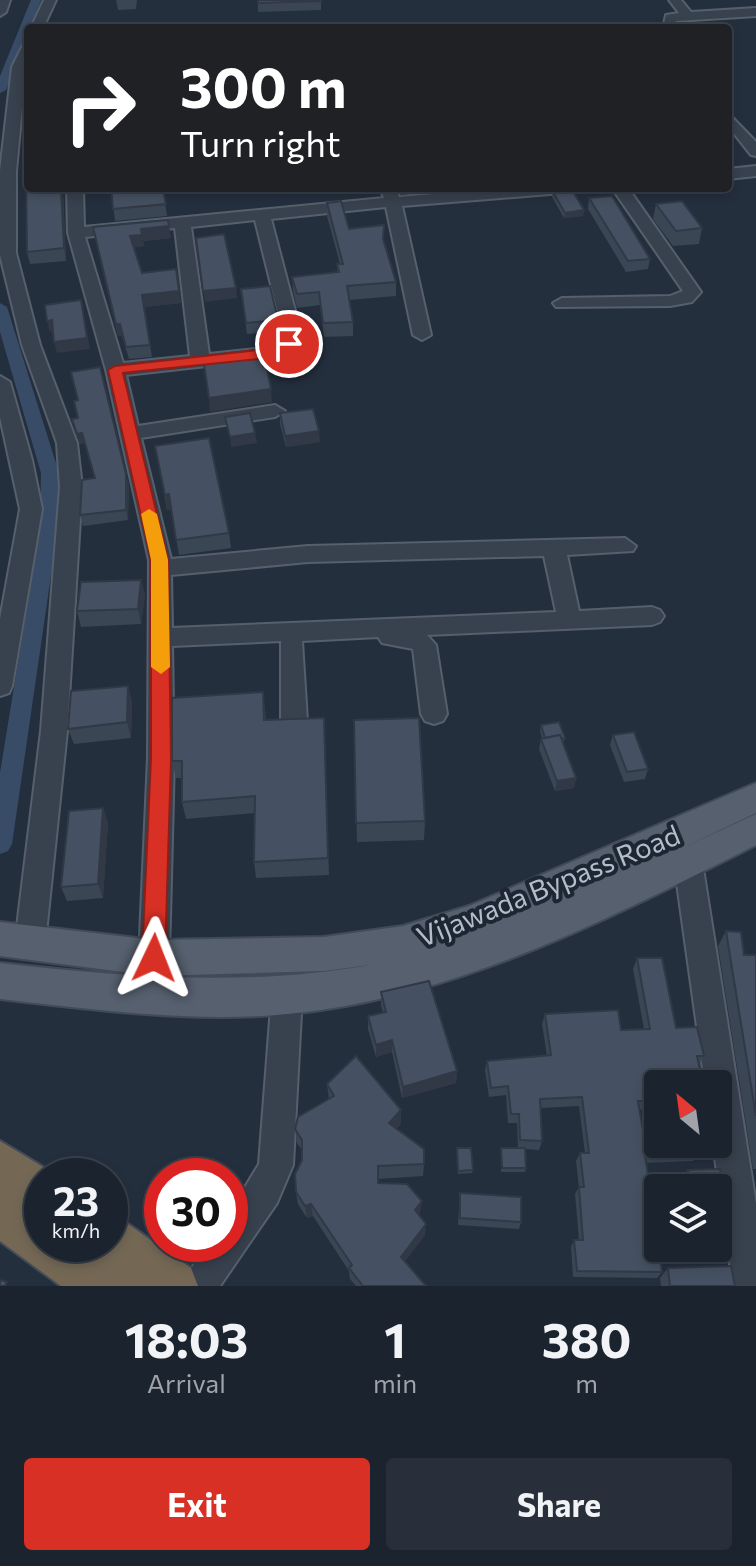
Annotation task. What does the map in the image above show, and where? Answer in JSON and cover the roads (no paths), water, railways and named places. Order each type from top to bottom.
[{"type":"highway","points":[[0,1165],[24,1182]]},
{"type":"highway","points":[[0,1211],[24,1228]]},
{"type":"highway","points":[[128,1255],[173,1286]]},
{"type":"highway","points":[[70,1262],[103,1286]]},
{"type":"main road","name":"Vijawada Bypass Road","points":[[18,941],[154,958],[324,954],[403,943],[473,921],[658,843],[756,797]]},
{"type":"main road","name":"Vijawada Bypass Road","points":[[5,981],[103,992],[221,997],[321,992],[410,973],[480,951],[564,919],[756,829]]},
{"type":"street","points":[[0,12],[4,0]]},
{"type":"street","points":[[39,24],[50,0]]},
{"type":"street","points":[[675,0],[688,16]]},
{"type":"street","points":[[669,24],[670,18],[756,12]]},
{"type":"street","points":[[18,941],[54,731],[71,487],[67,443],[31,345],[8,253],[8,171],[19,67],[24,56]]},
{"type":"street","points":[[732,122],[756,152]]},
{"type":"street","points":[[732,174],[756,171]]},
{"type":"street","points":[[75,192],[76,233],[131,433],[160,568],[161,758],[154,958]]},
{"type":"street","points":[[76,233],[182,223],[221,213],[262,215],[391,195],[452,192]]},
{"type":"street","points":[[562,303],[670,301],[686,298],[692,292],[623,192]]},
{"type":"street","points":[[391,195],[422,335]]},
{"type":"street","points":[[115,370],[269,353],[289,344],[293,337],[262,215]]},
{"type":"street","points":[[182,223],[200,360]]},
{"type":"street","points":[[0,382],[22,460],[31,509],[0,686]]},
{"type":"street","points":[[131,433],[275,411]]},
{"type":"street","points":[[160,568],[308,554],[625,546]]},
{"type":"street","points":[[554,549],[569,619]]},
{"type":"street","points":[[160,645],[652,616]]},
{"type":"street","points":[[160,645],[292,644],[414,638],[425,650],[434,714]]},
{"type":"street","points":[[292,644],[294,721]]},
{"type":"street","points":[[688,862],[751,1286]]},
{"type":"street","points":[[248,1216],[265,1191],[276,1165],[287,994]]},
{"type":"street","points":[[198,1286],[215,1262]]},
{"type":"waterway","points":[[26,24],[36,0]]},
{"type":"waterway","points":[[0,90],[24,30]]},
{"type":"waterway","points":[[0,307],[50,473],[49,527],[0,844]]}]
